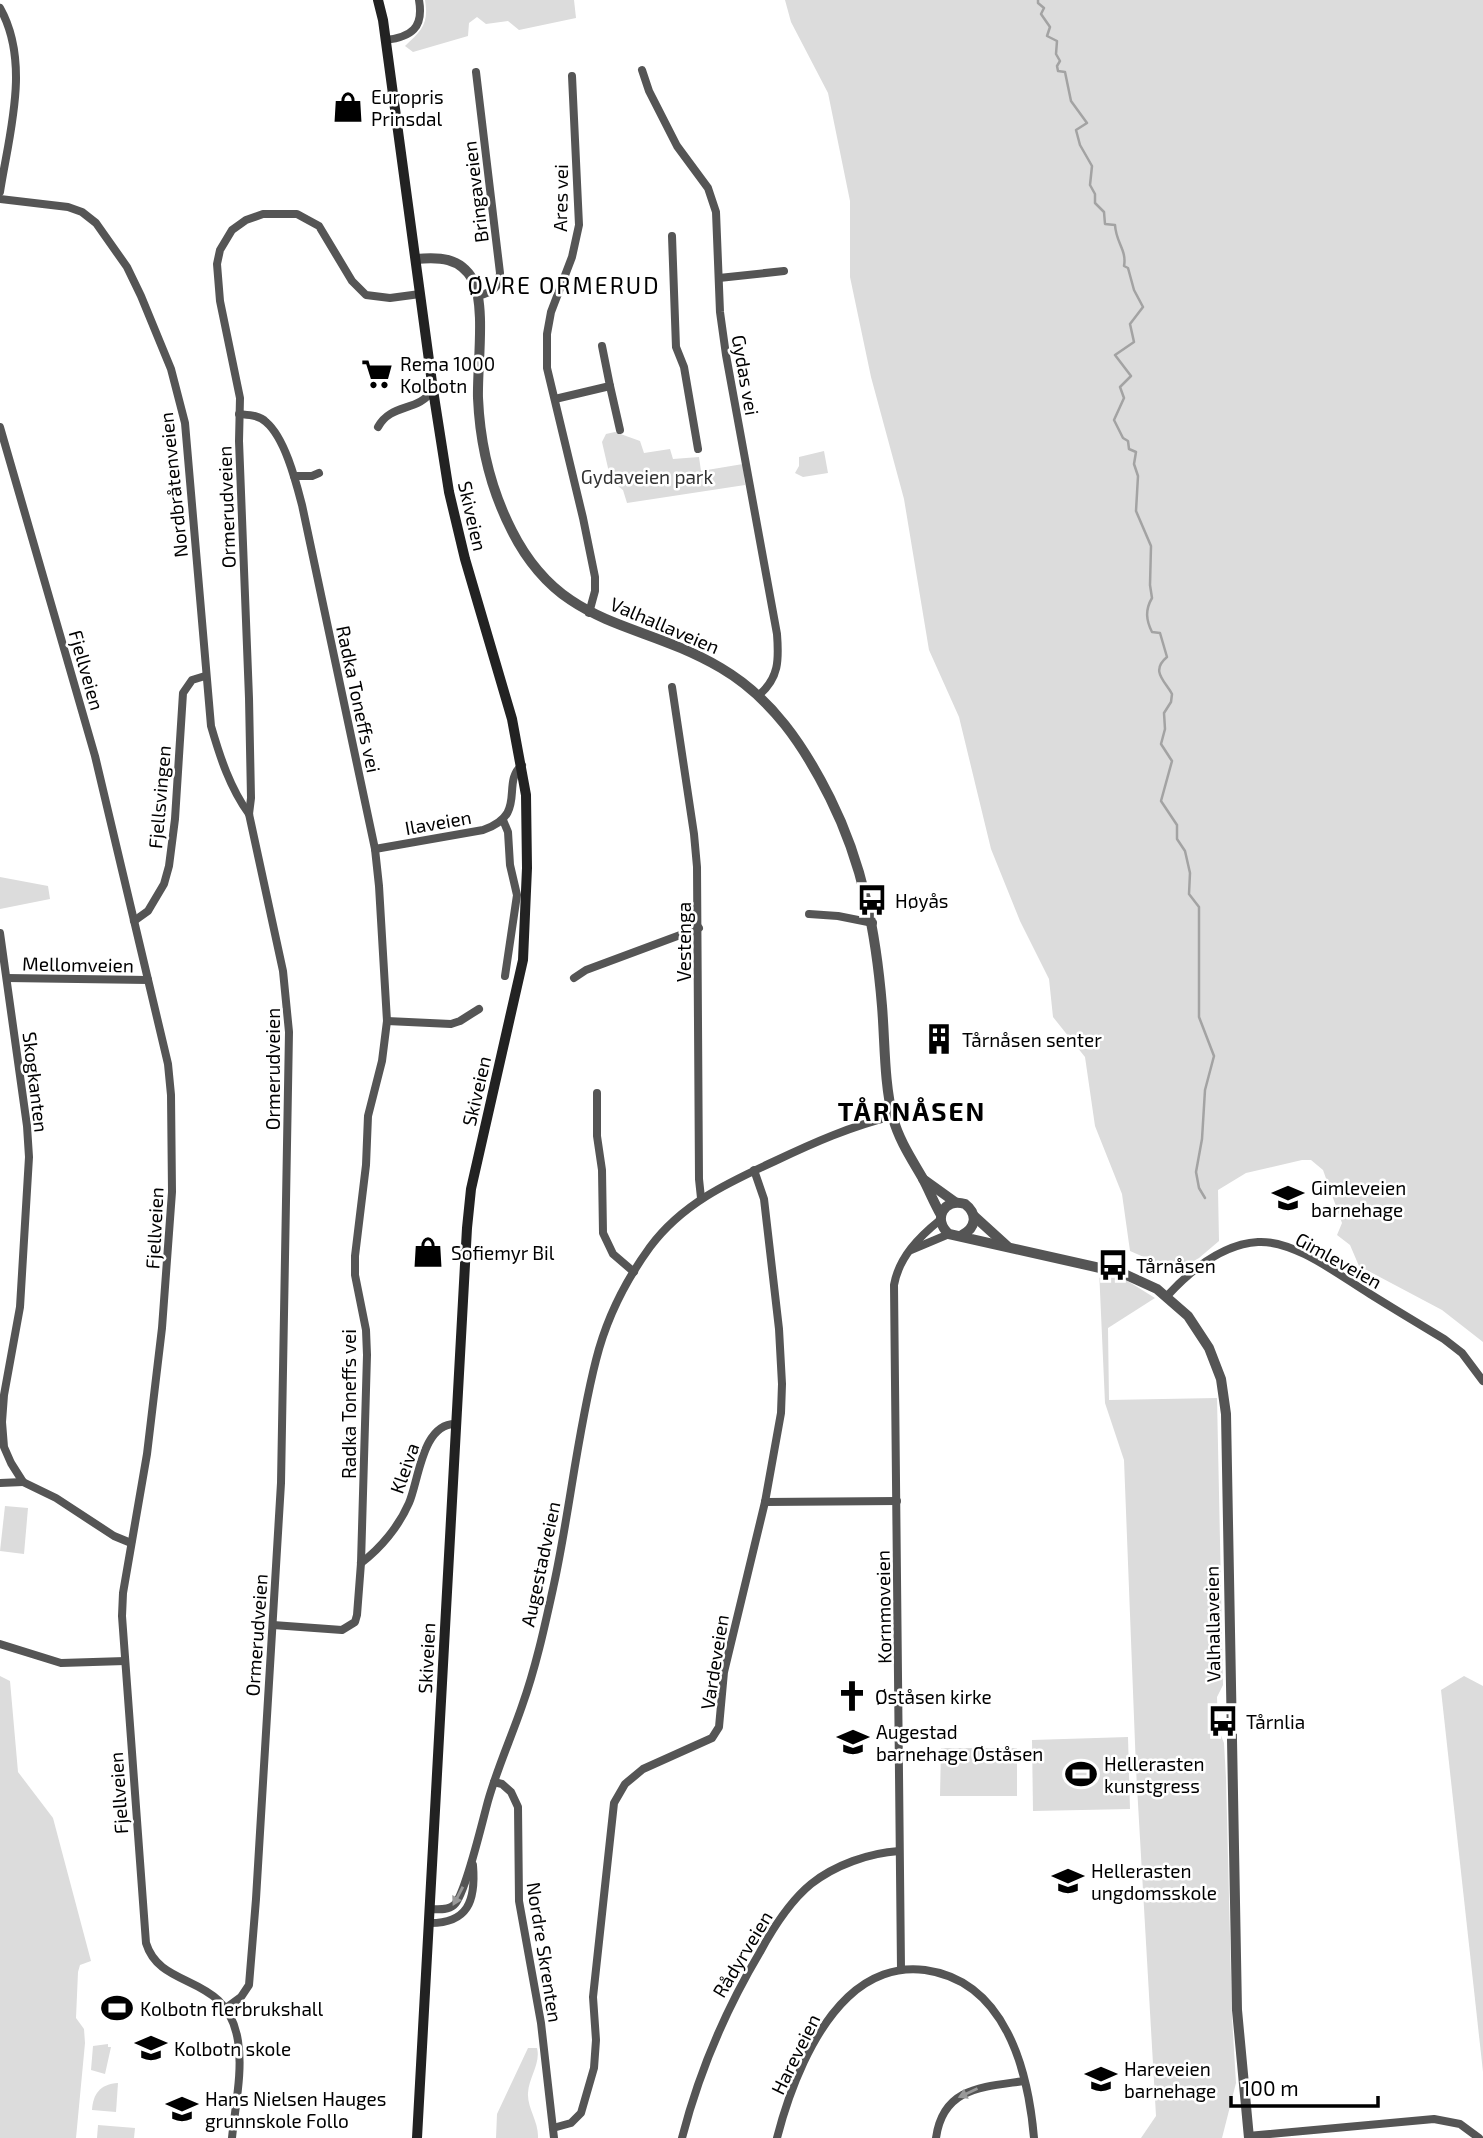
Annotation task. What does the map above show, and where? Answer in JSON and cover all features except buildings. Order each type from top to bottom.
[{"type":"main road","points":[[378,0],[383,20]]},
{"type":"main road","points":[[383,20],[385,0]]},
{"type":"main road","name":"Skiveien","points":[[383,20],[433,390],[456,526],[512,719],[522,765],[527,831],[523,960],[471,1189],[464,1256],[417,2138]]},
{"type":"street","points":[[386,40],[402,37],[413,31],[420,18],[419,0]]},
{"type":"street","points":[[0,8],[12,37],[16,66],[15,98],[0,192]]},
{"type":"street","name":"Gydas vei","points":[[642,70],[649,91],[677,146],[708,188],[716,212],[720,312],[726,355],[777,634],[778,658],[774,677],[768,688],[759,695]]},
{"type":"street","name":"Bringaveien","points":[[476,72],[500,273],[499,283],[493,291],[478,296]]},
{"type":"street","name":"Ares vei","points":[[572,76],[579,225],[572,257],[551,312],[547,334],[547,368],[595,578],[596,590],[589,612]]},
{"type":"street","name":"Nordbråtenveien","points":[[0,200],[68,207],[82,212],[96,223],[127,267],[171,369],[185,424],[211,726],[219,755],[238,800],[248,814]]},
{"type":"street","name":"Ormerudveien","points":[[226,2008],[241,1997],[249,1980],[274,1625],[283,1401],[289,1011],[278,947],[248,814],[251,797],[249,698],[239,385],[217,274],[220,250],[227,236],[239,224],[263,214],[302,216],[322,230],[352,281],[366,295],[390,298],[420,295]]},
{"type":"street","points":[[672,236],[676,348],[684,367],[698,449]]},
{"type":"street","points":[[416,259],[441,257],[458,264],[471,277],[478,296]]},
{"type":"street","points":[[719,278],[784,271]]},
{"type":"street","name":"Valhallaveien","points":[[478,296],[481,434],[492,482],[507,520],[527,556],[553,586],[589,612],[695,654],[759,695],[800,744],[831,800],[857,863],[873,923],[893,1116],[902,1143],[941,1217]]},
{"type":"street","points":[[602,346],[620,430]]},
{"type":"street","points":[[555,399],[610,386]]},
{"type":"street","points":[[378,427],[383,417],[428,398],[433,390]]},
{"type":"street","name":"Radka Toneffs vei","points":[[239,414],[261,418],[276,435],[294,476],[307,528],[375,849],[387,1021],[382,1061],[368,1116],[366,1165],[355,1256],[355,1275],[366,1330],[367,1355],[357,1615],[355,1622],[342,1630],[274,1625]]},
{"type":"street","name":"Fjellveien","points":[[0,427],[95,756],[168,1063],[172,1192],[155,1394],[123,1593],[125,1661],[146,1943],[152,1956],[163,1968],[205,1989],[226,2008]]},
{"type":"street","points":[[294,476],[312,476],[319,473]]},
{"type":"street","name":"Fjellsvingen","points":[[134,921],[148,911],[164,884],[175,819],[183,693],[192,680],[205,676]]},
{"type":"street","name":"Vestenga","points":[[672,687],[694,834],[699,928],[701,1198]]},
{"type":"street","points":[[505,976],[517,895],[510,865],[508,832],[503,820],[509,810],[516,770],[522,765]]},
{"type":"street","name":"Ilaveien","points":[[375,849],[483,830],[503,820]]},
{"type":"street","points":[[809,914],[873,923]]},
{"type":"street","points":[[574,978],[586,970],[699,928]]},
{"type":"street","name":"Skogkanten","points":[[0,933],[8,978],[29,1157],[20,1307],[4,1395],[2,1422],[4,1447],[23,1482]]},
{"type":"street","name":"Mellomveien","points":[[8,978],[148,981]]},
{"type":"street","points":[[387,1021],[451,1024],[479,1009]]},
{"type":"street","points":[[597,1093],[603,1233],[611,1251],[634,1272]]},
{"type":"street","name":"Augestadveien","points":[[429,1909],[447,1909],[454,1906],[462,1895],[494,1782],[522,1707],[540,1642],[596,1360],[609,1320],[634,1272],[651,1245],[673,1220],[701,1198],[754,1170],[836,1133],[893,1116]]},
{"type":"street","name":"Vardeveien","points":[[553,2128],[571,2123],[581,2112],[594,2068],[596,2040],[593,1997],[614,1803],[625,1784],[643,1769],[712,1738],[719,1727],[724,1672],[765,1502],[781,1413],[779,1329],[764,1199],[754,1170]]},
{"type":"street","name":"Valhallaveien","points":[[923,1179],[955,1202]]},
{"type":"street","points":[[911,1250],[949,1234],[962,1235],[971,1228],[974,1216],[965,1204],[955,1202],[948,1205],[941,1217],[943,1228],[949,1234]]},
{"type":"street","name":"Valhallaveien","points":[[974,1216],[1007,1246]]},
{"type":"street","name":"Kornmoveien","points":[[901,1969],[894,1285],[900,1265],[921,1236],[941,1217]]},
{"type":"street","name":"Valhallaveien","points":[[962,1235],[1122,1273],[1147,1283],[1167,1296],[1188,1317],[1205,1340],[1218,1370],[1224,1398],[1237,2003],[1248,2137]]},
{"type":"street","name":"Gimleveien","points":[[1167,1296],[1204,1264],[1224,1252],[1258,1242],[1280,1245],[1314,1260],[1444,1339],[1462,1353],[1483,1381]]},
{"type":"street","name":"Kleiva","points":[[361,1563],[380,1548],[405,1511],[425,1453],[436,1431],[445,1425],[456,1424]]},
{"type":"street","points":[[0,1483],[23,1482],[56,1498],[114,1536],[131,1543]]},
{"type":"street","points":[[765,1502],[897,1501]]},
{"type":"street","points":[[0,1644],[61,1663],[125,1661]]},
{"type":"street","name":"Nordre Skrenten","points":[[494,1782],[502,1784],[511,1792],[518,1807],[520,1912],[541,2024],[554,2138]]},
{"type":"street","name":"Rådyrveien","points":[[682,2138],[691,2105],[725,2013],[776,1924],[810,1885],[845,1864],[879,1853],[899,1851]]},
{"type":"street","name":"Augestadveien","points":[[428,1923],[449,1922],[464,1912],[470,1903],[473,1890],[472,1863]]},
{"type":"street","name":"Hareveien","points":[[777,2138],[791,2092],[820,2031],[834,2011],[849,1995],[867,1983],[883,1974],[901,1969],[927,1970],[947,1975],[986,1999],[1004,2025],[1024,2081],[1034,2138]]},
{"type":"street","points":[[226,2008],[236,2032],[239,2053],[232,2138]]},
{"type":"street","points":[[936,2138],[943,2115],[951,2103],[962,2094],[975,2088],[1024,2081]]},
{"type":"street","points":[[1248,2137],[1441,2119],[1463,2125],[1479,2138]]},
{"type":"green space","points":[[425,0],[574,0],[576,18],[519,30],[508,21],[486,24],[477,17],[469,23],[468,36],[413,52],[405,46],[423,26],[426,15]]},
{"type":"green space","points":[[785,0],[1483,0],[1483,1342],[1442,1310],[1359,1266],[1350,1245],[1337,1235],[1342,1223],[1323,1170],[1311,1160],[1246,1173],[1218,1190],[1219,1241],[1199,1258],[1176,1271],[1130,1251],[1122,1194],[1095,1126],[1085,1057],[1053,1017],[1049,979],[1020,921],[991,849],[959,717],[929,650],[904,499],[871,377],[850,277],[850,201],[828,93],[791,22]]},
{"type":"green space","name":"Gydaveien park","points":[[615,432],[640,441],[644,453],[670,449],[673,459],[699,457],[701,471],[743,464],[745,485],[627,503],[623,490],[611,481],[602,442],[606,434]]},
{"type":"green space","points":[[824,451],[828,473],[803,477],[795,473],[799,466],[799,457]]},
{"type":"green space","points":[[0,877],[48,886],[50,899],[0,909]]},
{"type":"green space","points":[[1099,1269],[1126,1280],[1155,1298],[1108,1328],[1109,1400],[1217,1398],[1223,1685],[1217,1697],[1218,1728],[1224,1743],[1226,1778],[1236,2083],[1222,2138],[1141,2138],[1156,2116],[1136,1769],[1124,1460],[1105,1403]]},
{"type":"green space","points":[[5,1506],[28,1508],[24,1554],[0,1551]]},
{"type":"green space","points":[[0,1676],[10,1681],[18,1772],[53,1818],[91,1961],[80,1965],[78,1972],[76,2018],[84,2029],[85,2043],[76,2138],[0,2138]]},
{"type":"green space","points":[[1464,1676],[1483,1686],[1483,2072],[1441,1690]]},
{"type":"green space","name":"Hellerasten kunstgress","points":[[1128,1737],[1130,1809],[1033,1811],[1032,1740]]},
{"type":"green space","points":[[941,1748],[1017,1748],[1017,1796],[940,1796]]},
{"type":"green space","points":[[108,2044],[108,2047],[111,2047],[105,2074],[91,2070],[93,2046]]},
{"type":"green space","points":[[528,2048],[537,2048],[538,2054],[528,2093],[538,2138],[496,2138],[497,2114]]},
{"type":"green space","points":[[118,2083],[116,2112],[92,2110],[99,2091],[106,2085]]},
{"type":"green space","points":[[98,2125],[135,2128],[134,2138],[97,2138]]},
{"type":"waterway","points":[[1038,0],[1044,8],[1041,14],[1050,27],[1047,36],[1057,41],[1056,54],[1060,61],[1058,71],[1065,72],[1071,101],[1087,123],[1076,130],[1080,145],[1092,166],[1090,185],[1095,194],[1095,203],[1104,212],[1105,224],[1115,225],[1124,255],[1124,266],[1128,268],[1134,290],[1143,307],[1130,324],[1134,342],[1115,355],[1131,376],[1120,387],[1124,398],[1114,420],[1123,438],[1128,441],[1129,449],[1136,452],[1136,511],[1151,546],[1152,598],[1147,611],[1148,619],[1152,632],[1160,633],[1167,657],[1159,671],[1172,694],[1171,702],[1164,713],[1165,729],[1161,744],[1172,761],[1161,801],[1177,825],[1177,839],[1185,851],[1190,873],[1189,894],[1199,907],[1199,1017],[1214,1056],[1205,1090],[1202,1139],[1196,1172],[1199,1188],[1205,1198]]},
{"type":"place","name":"Europris Prinsdal","points":[[348,107]]},
{"type":"place","name":"Rema 1000 Kolbotn","points":[[377,374]]},
{"type":"place","name":"Høyås","points":[[872,900]]},
{"type":"place","name":"Tårnåsen senter","points":[[939,1039]]},
{"type":"place","name":"Gimleveien barnehage","points":[[1288,1198]]},
{"type":"place","name":"Sofiemyr Bil","points":[[428,1252]]},
{"type":"place","name":"Tårnåsen","points":[[1113,1265]]},
{"type":"place","name":"Øståsen kirke","points":[[852,1696]]},
{"type":"place","name":"Tårnlia","points":[[1223,1721]]},
{"type":"place","name":"Augestad barnehage Øståsen","points":[[853,1742]]},
{"type":"place","name":"Hellerasten kunstgress","points":[[1081,1774]]},
{"type":"place","name":"Hellerasten ungdomsskole","points":[[1068,1881]]},
{"type":"place","name":"Kolbotn flerbrukshall","points":[[117,2008]]},
{"type":"place","name":"Kolbotn skole","points":[[151,2048]]},
{"type":"place","name":"Hareveien barnehage","points":[[1101,2079]]},
{"type":"place","name":"Hans Nielsen Hauges grunnskole Follo","points":[[182,2109]]},
{"type":"district","name":"ØVRE ORMERUD","points":[[564,285]]},
{"type":"district","name":"TÅRNÅSEN","points":[[912,1110]]}]
